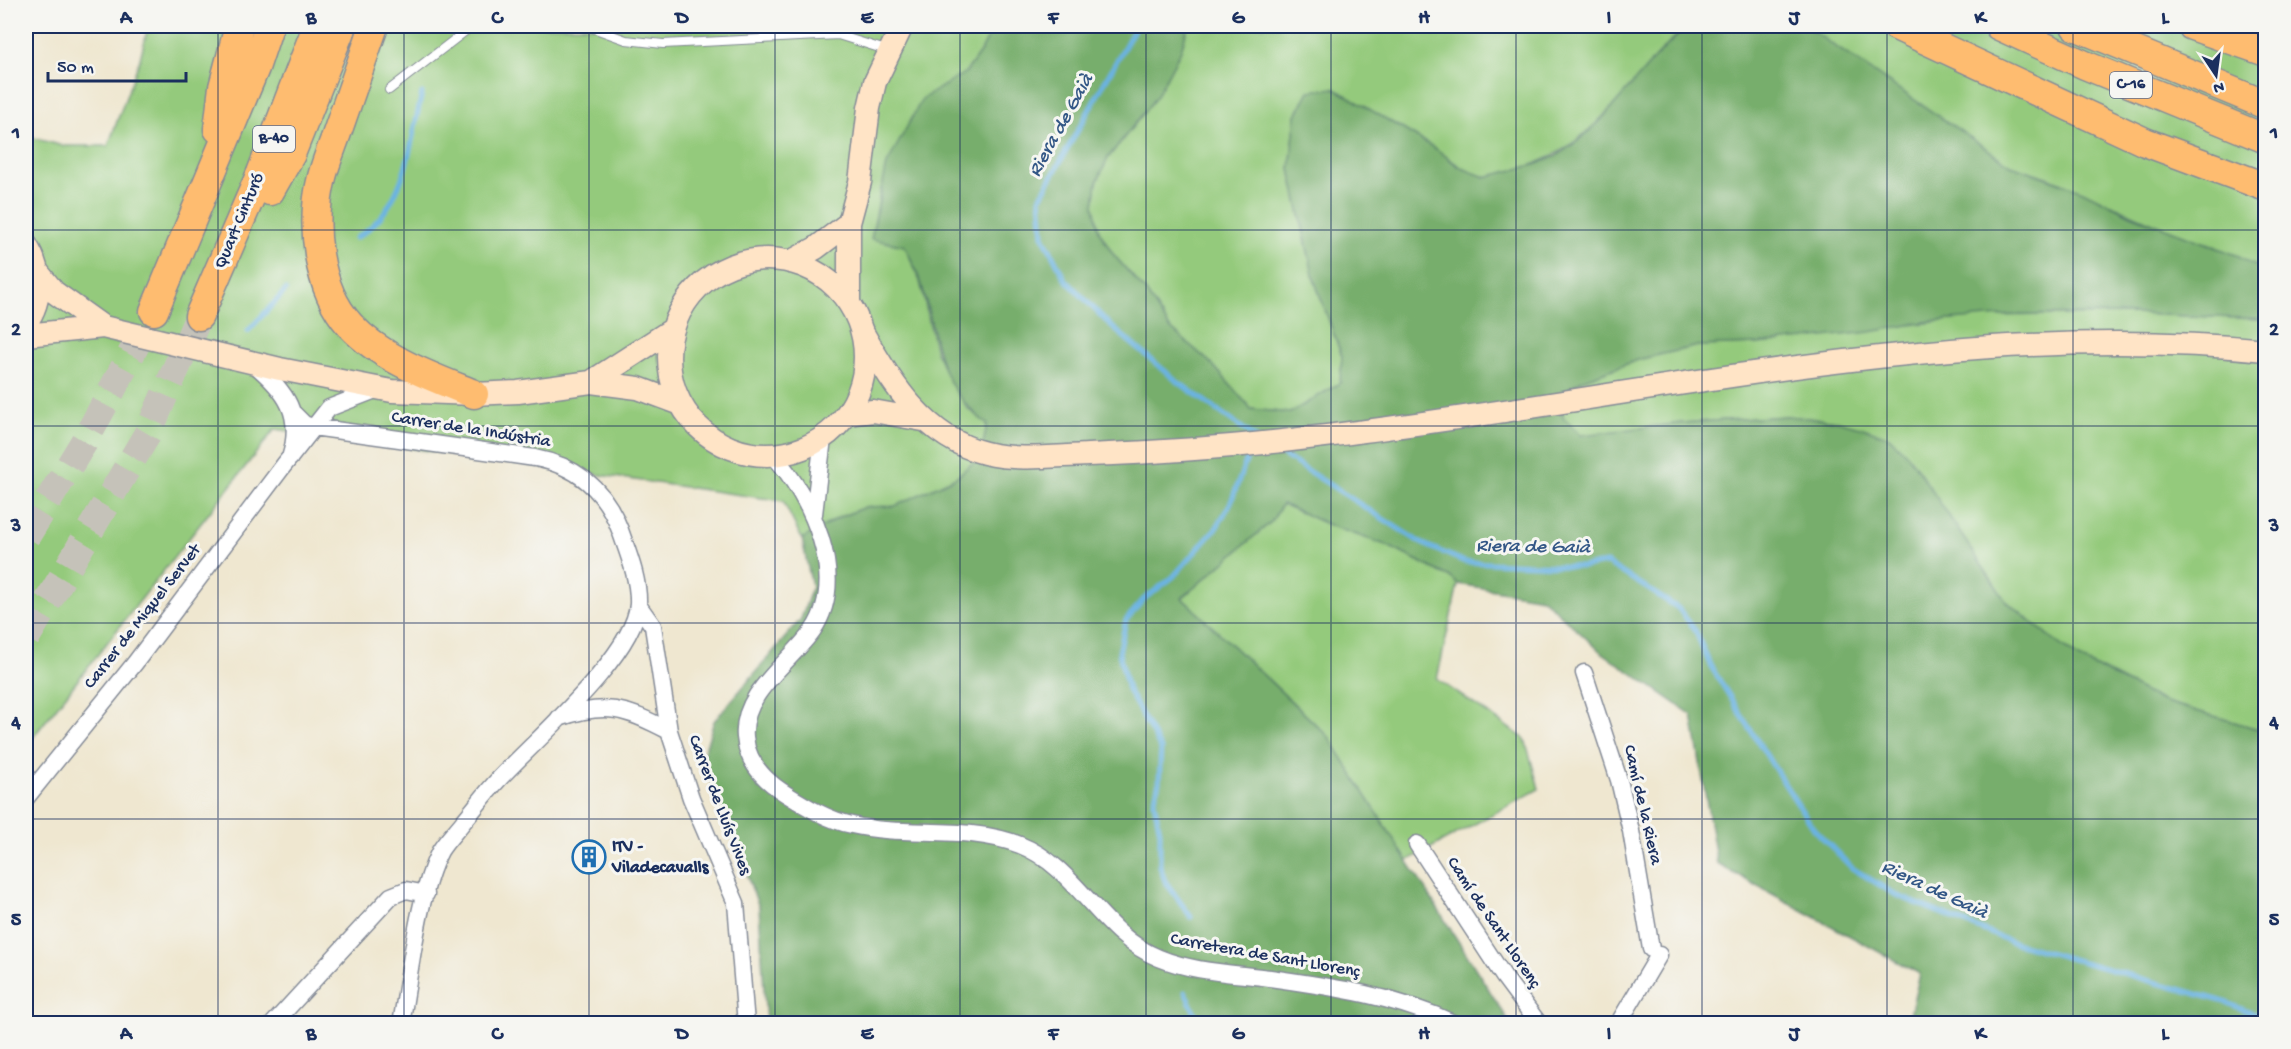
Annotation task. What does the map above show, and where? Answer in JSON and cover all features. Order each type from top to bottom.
[{"type":"highway","points":[[213,170],[223,87],[239,26]]},
{"type":"highway","points":[[234,118],[242,56],[249,26]]},
{"type":"highway","name":"B-40","points":[[154,311],[270,26]]},
{"type":"highway","name":"Quart Cinturó","points":[[199,316],[261,173],[317,26]]},
{"type":"highway","points":[[227,251],[270,191],[291,153],[342,26]]},
{"type":"highway","points":[[374,26],[322,178],[318,248],[329,291],[350,325],[368,341],[428,375],[474,394]]},
{"type":"highway","points":[[1896,26],[2145,142],[2265,188]]},
{"type":"highway","name":"C-16","points":[[1999,26],[2135,87],[2265,139]]},
{"type":"highway","name":"C-16","points":[[2075,26],[2265,105]]},
{"type":"highway","points":[[2192,26],[2265,52]]},
{"type":"street","points":[[849,302],[849,223],[860,182],[869,108],[875,82],[903,26]]},
{"type":"street","points":[[790,262],[816,248],[849,223]]},
{"type":"street","points":[[26,245],[38,271],[54,292],[103,327]]},
{"type":"street","points":[[863,333],[866,358],[864,375],[856,400],[847,414],[823,438],[800,450],[773,455],[743,452],[720,444],[700,429],[681,404],[669,367],[673,329],[691,295],[722,270],[759,259],[790,262],[827,279],[849,302],[885,373],[923,420],[962,444],[984,453],[1011,456],[1051,456],[1252,445],[1412,427],[1865,357],[1999,345],[2121,341],[2265,350]]},
{"type":"street","points":[[26,323],[37,298],[38,271]]},
{"type":"street","points":[[26,335],[103,327],[252,362],[379,388],[474,394],[518,392],[591,382],[638,388],[681,404]]},
{"type":"street","points":[[591,382],[673,329]]},
{"type":"street","name":"Carrer de Miquel Servet","points":[[252,362],[285,394],[292,412],[295,438],[289,459]]},
{"type":"street","name":"Carrer de Miquel Servet","points":[[26,798],[135,663],[289,459],[302,445],[322,414],[337,402],[379,388]]},
{"type":"street","points":[[847,414],[873,411],[923,420]]},
{"type":"street","name":"Carrer de Miquel Servet","points":[[292,412],[304,424],[313,428]]},
{"type":"street","name":"Carrer de la Indústria","points":[[313,428],[534,458],[568,468],[600,491],[613,511],[633,564],[638,605]]},
{"type":"street","name":"Carretera de Sant Llorenç","points":[[814,518],[823,438]]},
{"type":"street","name":"Carretera de Sant Llorenç","points":[[773,455],[799,487],[814,518],[827,587],[820,615],[813,630],[751,705],[744,727],[751,760],[779,790],[829,818],[854,826],[986,837],[1028,848],[1065,876],[1122,936],[1134,946],[1161,959],[1239,975],[1370,994],[1420,1007],[1455,1023]]},
{"type":"street","points":[[401,1023],[426,894],[440,850],[497,781],[558,718],[616,652],[630,630],[638,605]]},
{"type":"street","name":"Carrer de Lluís Vives","points":[[638,605],[653,626],[669,731],[691,798],[736,903],[746,1023]]},
{"type":"street","name":"Camí de la Riera","points":[[1584,673],[1619,780],[1655,952],[1618,1023]]},
{"type":"street","points":[[558,718],[587,709],[613,708],[641,716],[669,731]]},
{"type":"street","name":"Camí de Sant Llorenç","points":[[1417,844],[1504,977],[1539,1023]]},
{"type":"street","points":[[273,1023],[391,896],[406,890],[426,894]]},
{"type":"lane","points":[[389,90],[472,26]]},
{"type":"lane","points":[[587,26],[626,40],[663,44],[837,35],[889,51]]},
{"type":"green space","points":[[148,26],[994,26],[981,51],[966,72],[945,86],[881,188],[872,239],[905,246],[920,281],[936,352],[967,408],[987,424],[981,456],[956,477],[895,507],[865,507],[840,517],[802,539],[783,501],[275,429],[26,746],[26,136],[63,146],[108,146],[140,59]]},
{"type":"green space","points":[[994,26],[1188,26],[1181,50],[1156,97],[1108,158],[1097,182],[1094,206],[1099,231],[1113,254],[1146,292],[1169,327],[1212,364],[1251,409],[1290,413],[1340,383],[1342,356],[1314,279],[1290,169],[1296,115],[1309,91],[1334,88],[1438,150],[1459,167],[1485,177],[1534,165],[1556,156],[1578,141],[1599,122],[1654,59],[1687,26],[1805,26],[2011,165],[2083,191],[2131,215],[2239,256],[2263,270],[2265,319],[2139,314],[2014,315],[1925,322],[1870,332],[1757,344],[1698,346],[1641,359],[1584,379],[1561,393],[1563,417],[1581,435],[1682,423],[1787,416],[1838,421],[1889,437],[1909,456],[2005,600],[2052,639],[2080,659],[2162,701],[2265,731],[2265,1023],[1908,1023],[1920,974],[1717,864],[1692,715],[1600,651],[1542,598],[1458,584],[1450,577],[1386,545],[1334,527],[1282,504],[1272,521],[1182,598],[1329,737],[1510,1023],[766,1023],[759,907],[702,759],[714,721],[801,619],[812,587],[802,539],[840,517],[865,507],[895,506],[956,477],[981,456],[987,424],[969,408],[946,375],[920,281],[905,246],[871,239],[887,164],[922,99],[966,72],[981,51]]},
{"type":"green space","points":[[1188,26],[1687,26],[1666,46],[1611,108],[1571,144],[1547,159],[1501,174],[1487,176],[1470,172],[1334,88],[1296,115],[1290,169],[1314,279],[1342,357],[1340,383],[1290,413],[1251,409],[1212,364],[1169,327],[1146,292],[1113,254],[1099,231],[1094,206],[1097,182],[1108,158],[1156,97],[1181,50]]},
{"type":"green space","points":[[1805,26],[2265,26],[2265,272],[2210,244],[2182,236],[2058,181],[2011,165]]},
{"type":"green space","points":[[2139,314],[2265,319],[2265,731],[2162,701],[2080,659],[2052,639],[2005,600],[1924,480],[1838,421],[1786,416],[1682,423],[1581,436],[1563,417],[1561,393],[1584,379],[1641,359],[1698,346],[1757,344],[1982,316]]},
{"type":"green space","points":[[1282,504],[1334,527],[1386,545],[1450,577],[1458,584],[1437,679],[1525,739],[1539,789],[1407,861],[1329,737],[1182,598],[1272,521]]},
{"type":"waterway","name":"Riera de Gaià","points":[[1136,26],[1040,198],[1043,236],[1065,279],[1111,326],[1178,382],[1255,437]]},
{"type":"waterway","points":[[356,238],[373,225],[386,210],[396,193],[409,154],[422,93]]},
{"type":"waterway","points":[[248,331],[286,290]]},
{"type":"waterway","points":[[1191,917],[1165,881],[1160,866],[1160,832],[1154,802],[1159,782],[1161,749],[1128,690],[1119,653],[1126,620],[1144,599],[1173,577],[1217,527],[1231,502],[1250,450]]},
{"type":"waterway","name":"Riera de Gaià","points":[[1275,450],[1421,543],[1465,562],[1582,567],[1607,563],[1678,608],[1695,630],[1710,665],[1814,829],[1852,868],[1896,895],[2012,942],[2225,1002],[2266,1019]]},
{"type":"waterway","points":[[1185,992],[1200,1024]]},
{"type":"tunnel","points":[[26,537],[87,437],[154,311]]},
{"type":"tunnel","points":[[26,638],[148,433],[199,316]]},
{"type":"place","name":"ITV - Viladecavalls","points":[[589,857]]}]
